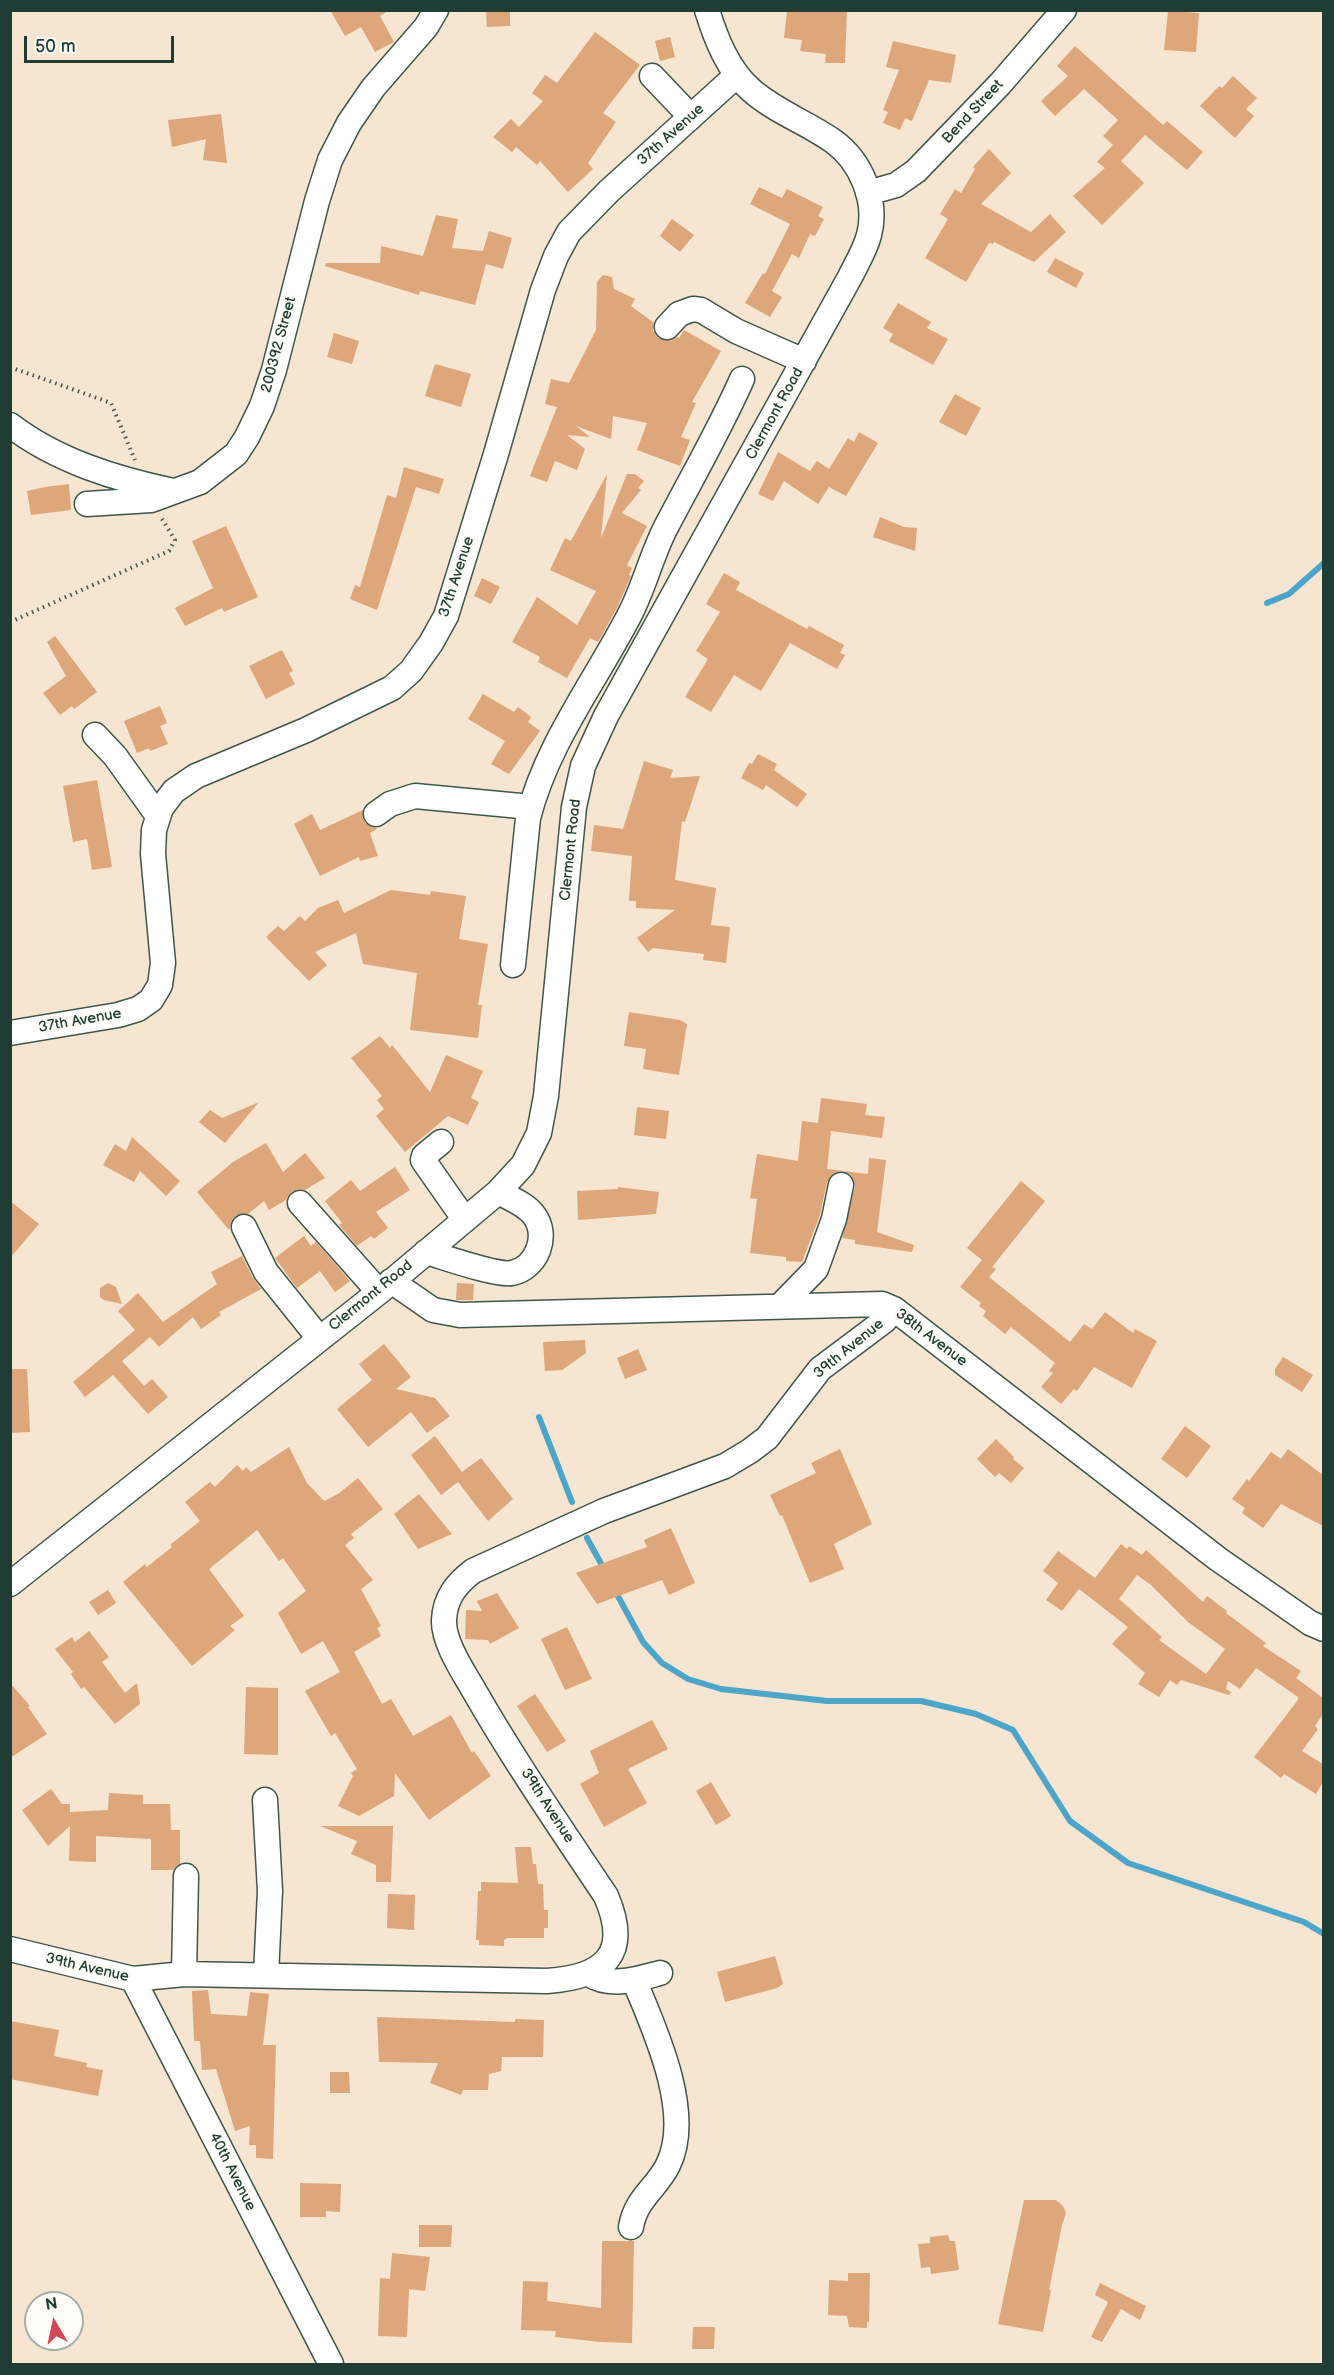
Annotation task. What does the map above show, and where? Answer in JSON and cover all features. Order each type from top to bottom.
[{"type":"street","name":"200392 Street","points":[[87,504],[148,493],[176,491],[200,482],[220,469],[236,454],[247,437],[274,370],[330,160],[349,123],[373,88],[426,27],[436,10]]},
{"type":"street","name":"Clermont Road","points":[[10,1584],[385,1287],[498,1192],[523,1165],[539,1133],[543,1119],[577,786],[593,741],[864,250],[871,223],[868,194],[859,170],[839,146],[777,110],[751,90],[737,75],[723,51],[707,10]]},
{"type":"street","name":"Bend Street","points":[[868,194],[896,185],[916,171],[1000,84],[1064,10]]},
{"type":"street","name":"37th Avenue","points":[[10,1033],[118,1015],[138,1009],[151,1000],[160,985],[163,963],[153,854],[154,830],[160,808],[174,791],[196,776],[306,730],[370,699],[392,688],[411,671],[431,643],[446,616],[543,291],[556,256],[569,232],[592,208],[737,75]]},
{"type":"street","points":[[652,76],[691,117]]},
{"type":"street","points":[[667,327],[679,314],[693,309],[701,310],[736,331],[804,361]]},
{"type":"street","points":[[513,965],[531,807],[548,760],[623,627],[637,599],[664,531],[725,418],[742,379]]},
{"type":"street","points":[[10,425],[44,449],[148,493]]},
{"type":"street","points":[[623,627],[649,640]]},
{"type":"street","points":[[94,735],[116,756],[158,816]]},
{"type":"street","points":[[376,814],[390,804],[415,796],[531,807]]},
{"type":"street","points":[[441,1142],[424,1156],[423,1161],[465,1220]]},
{"type":"street","points":[[780,1306],[816,1269],[834,1219],[841,1185]]},
{"type":"street","points":[[426,1252],[498,1273],[511,1273],[529,1264],[539,1246],[540,1228],[534,1215],[498,1192]]},
{"type":"street","name":"38th Avenue","points":[[300,1203],[385,1287],[433,1310],[460,1315],[882,1304],[894,1309],[1218,1559],[1310,1623],[1323,1629]]},
{"type":"street","points":[[244,1227],[266,1272],[319,1338]]},
{"type":"street","name":"39th Avenue","points":[[10,1949],[133,1979],[184,1974],[547,1981],[568,1980],[589,1974],[603,1964],[612,1949],[617,1931],[614,1914],[606,1896],[496,1729],[454,1655],[444,1622],[448,1601],[457,1583],[472,1571],[604,1510],[725,1466],[750,1451],[767,1438],[820,1369],[884,1321],[894,1309]]},
{"type":"street","points":[[265,1800],[270,1891],[266,1975]]},
{"type":"street","points":[[184,1974],[186,1876]]},
{"type":"street","points":[[589,1974],[599,1981],[634,1980],[660,1973]]},
{"type":"street","name":"40th Avenue","points":[[133,1979],[331,2364]]},
{"type":"street","points":[[631,2227],[633,2213],[641,2199],[656,2185],[668,2165],[674,2150],[676,2130],[675,2106],[666,2064],[634,1980]]},
{"type":"path","points":[[10,367],[111,402],[148,493],[175,540],[169,551],[10,622]]},
{"type":"building","points":[[330,10],[389,10],[380,16],[394,42],[375,52],[361,27],[345,36]]},
{"type":"building","points":[[486,10],[510,10],[510,26],[487,27]]},
{"type":"building","points":[[787,10],[847,10],[845,63],[825,63],[826,54],[800,51],[802,40],[784,38]]},
{"type":"building","points":[[1168,11],[1199,13],[1196,52],[1164,50]]},
{"type":"building","points":[[595,32],[640,65],[603,113],[616,122],[588,163],[593,169],[568,192],[540,161],[537,165],[516,147],[512,152],[493,137],[511,119],[519,127],[543,101],[532,93],[545,75],[557,83]]},
{"type":"building","points":[[670,37],[675,57],[660,61],[655,41]]},
{"type":"building","points":[[893,41],[956,55],[951,83],[929,80],[912,121],[905,118],[900,130],[883,123],[888,112],[883,110],[899,70],[886,67]]},
{"type":"building","points":[[1075,46],[1163,125],[1167,121],[1203,152],[1187,170],[1145,135],[1121,161],[1144,183],[1102,225],[1073,196],[1105,168],[1097,162],[1113,145],[1103,136],[1118,120],[1084,89],[1055,116],[1041,101],[1068,76],[1057,66]]},
{"type":"building","points":[[1233,76],[1257,98],[1246,109],[1254,116],[1235,138],[1200,106],[1219,86],[1222,88]]},
{"type":"building","points":[[221,114],[227,163],[203,160],[206,139],[172,147],[168,120]]},
{"type":"building","points":[[989,149],[1011,173],[981,204],[1031,232],[1050,214],[1066,232],[1034,262],[994,242],[989,243],[966,282],[925,258],[948,219],[940,214],[955,189],[961,193],[975,169],[973,167]]},
{"type":"building","points":[[759,187],[782,198],[787,189],[823,207],[818,216],[824,219],[815,236],[810,234],[799,258],[792,254],[772,291],[782,297],[770,317],[745,303],[763,273],[765,274],[790,224],[750,204]]},
{"type":"building","points":[[436,215],[458,219],[452,248],[483,251],[489,231],[512,238],[503,269],[486,264],[475,305],[420,291],[419,295],[325,266],[326,263],[380,263],[381,246],[423,256]]},
{"type":"building","points":[[672,219],[694,235],[680,252],[660,236]]},
{"type":"building","points":[[1055,258],[1084,273],[1076,288],[1047,272]]},
{"type":"building","points":[[603,275],[612,277],[614,289],[635,299],[631,306],[654,323],[653,331],[658,338],[671,341],[679,338],[684,330],[721,351],[692,402],[696,403],[681,437],[690,440],[680,466],[637,450],[647,423],[613,416],[611,439],[576,426],[590,437],[567,435],[585,449],[577,470],[555,461],[547,482],[530,476],[557,407],[545,404],[551,379],[569,383],[596,330],[597,282]]},
{"type":"building","points":[[898,303],[931,322],[927,328],[948,339],[933,365],[889,341],[893,334],[883,328]]},
{"type":"building","points":[[334,333],[359,341],[352,364],[327,357]]},
{"type":"building","points":[[435,364],[471,374],[461,407],[425,396]]},
{"type":"building","points":[[955,394],[981,408],[966,436],[939,422]]},
{"type":"building","points":[[859,432],[878,443],[846,496],[829,487],[818,504],[784,481],[773,501],[758,494],[778,452],[810,471],[817,461],[829,469],[848,438],[854,442]]},
{"type":"building","points":[[404,467],[444,479],[439,494],[416,487],[377,610],[350,599],[355,585],[360,587],[387,495],[396,498]]},
{"type":"building","points":[[607,474],[601,538],[627,474],[635,474],[644,481],[638,488],[641,490],[622,513],[647,526],[627,565],[632,568],[629,575],[631,576],[617,608],[598,642],[590,638],[567,678],[538,662],[540,657],[512,642],[537,597],[577,625],[596,591],[550,570],[565,538],[571,541]]},
{"type":"building","points":[[69,484],[71,510],[31,515],[27,491]]},
{"type":"building","points":[[880,517],[904,527],[917,528],[915,551],[873,537]]},
{"type":"building","points":[[226,526],[258,597],[224,612],[222,608],[185,626],[175,608],[213,588],[192,541]]},
{"type":"building","points":[[724,573],[740,582],[736,590],[807,629],[809,626],[844,645],[840,653],[845,655],[837,669],[790,643],[761,691],[734,675],[711,712],[685,697],[708,659],[696,651],[720,612],[706,604]]},
{"type":"building","points":[[482,578],[500,587],[491,604],[474,596]]},
{"type":"building","points":[[55,636],[97,692],[74,709],[72,706],[60,715],[43,693],[66,676],[47,642]]},
{"type":"building","points":[[282,650],[293,671],[289,673],[295,684],[266,699],[249,666]]},
{"type":"building","points":[[483,694],[514,712],[518,707],[531,717],[528,722],[540,731],[509,774],[491,764],[505,741],[468,719]]},
{"type":"building","points":[[160,706],[167,723],[160,726],[168,744],[137,753],[124,721]]},
{"type":"building","points":[[758,754],[777,764],[774,770],[807,794],[797,807],[766,785],[763,790],[741,778],[749,763],[752,764]]},
{"type":"building","points":[[644,761],[673,770],[670,778],[700,776],[685,822],[682,821],[675,880],[716,888],[711,925],[730,927],[726,963],[703,960],[704,954],[653,948],[648,952],[637,938],[675,910],[636,908],[636,901],[629,901],[632,856],[591,851],[594,825],[623,829]]},
{"type":"building","points":[[97,780],[112,867],[92,870],[87,839],[73,842],[63,786]]},
{"type":"building","points":[[363,810],[365,823],[377,829],[370,833],[378,856],[360,861],[359,857],[320,876],[294,824],[312,814],[320,830]]},
{"type":"building","points":[[391,890],[430,895],[431,891],[466,896],[459,939],[488,944],[478,1005],[482,1005],[478,1038],[410,1030],[417,973],[363,964],[356,933],[315,952],[327,965],[309,981],[266,937],[278,926],[284,931],[300,916],[305,921],[318,908],[338,900],[344,913]]},
{"type":"building","points":[[629,1012],[680,1020],[687,1024],[679,1075],[643,1069],[646,1049],[624,1046]]},
{"type":"building","points":[[380,1036],[390,1048],[392,1045],[430,1092],[446,1055],[483,1071],[471,1098],[479,1102],[468,1125],[448,1116],[405,1152],[376,1116],[384,1109],[377,1100],[382,1096],[351,1058]]},
{"type":"building","points":[[821,1098],[867,1104],[865,1115],[885,1117],[882,1138],[831,1131],[827,1169],[868,1174],[869,1158],[886,1160],[877,1232],[914,1245],[912,1252],[855,1244],[855,1240],[842,1238],[855,1187],[851,1175],[843,1171],[836,1172],[827,1182],[820,1215],[802,1262],[786,1261],[786,1257],[750,1253],[757,1199],[750,1198],[757,1154],[798,1161],[802,1121],[818,1123]]},
{"type":"building","points":[[259,1102],[225,1143],[199,1122],[210,1110],[222,1118]]},
{"type":"building","points":[[637,1107],[669,1111],[666,1139],[634,1135]]},
{"type":"building","points":[[132,1137],[180,1181],[166,1196],[140,1171],[134,1182],[103,1165],[115,1144],[126,1151]]},
{"type":"building","points":[[266,1143],[283,1172],[305,1153],[325,1178],[305,1190],[298,1189],[291,1192],[286,1200],[269,1210],[264,1201],[248,1214],[237,1215],[232,1220],[229,1230],[197,1192],[233,1162]]},
{"type":"building","points":[[395,1167],[410,1190],[376,1212],[388,1228],[374,1239],[371,1236],[357,1246],[339,1225],[342,1223],[325,1201],[351,1180],[360,1191]]},
{"type":"building","points":[[1021,1181],[1045,1201],[992,1267],[996,1269],[989,1277],[1070,1342],[1084,1324],[1092,1329],[1105,1312],[1133,1333],[1135,1329],[1157,1341],[1132,1388],[1094,1367],[1077,1391],[1074,1389],[1061,1404],[1041,1387],[1053,1373],[1049,1371],[1055,1363],[1011,1327],[1005,1334],[983,1316],[986,1311],[979,1306],[981,1303],[960,1287],[982,1260],[967,1248]]},
{"type":"building","points":[[618,1187],[659,1192],[656,1214],[578,1220],[577,1191],[618,1189]]},
{"type":"building","points":[[10,1201],[39,1224],[10,1258]]},
{"type":"building","points":[[304,1236],[311,1246],[316,1242],[350,1281],[335,1292],[320,1271],[297,1288],[275,1258]]},
{"type":"building","points":[[242,1256],[261,1289],[219,1312],[221,1315],[201,1329],[193,1317],[159,1347],[150,1337],[122,1361],[144,1386],[152,1379],[168,1397],[148,1414],[113,1375],[85,1397],[73,1382],[135,1330],[118,1311],[138,1293],[163,1322],[217,1284],[211,1272]]},
{"type":"building","points":[[108,1283],[116,1287],[122,1304],[100,1297],[100,1288]]},
{"type":"building","points":[[457,1283],[474,1284],[473,1300],[456,1300]]},
{"type":"building","points":[[585,1340],[586,1353],[562,1370],[545,1371],[543,1342]]},
{"type":"building","points":[[384,1344],[411,1377],[396,1389],[435,1398],[450,1416],[427,1433],[411,1412],[368,1447],[337,1409],[372,1380],[359,1364]]},
{"type":"building","points":[[638,1349],[647,1370],[625,1379],[617,1358]]},
{"type":"building","points":[[1283,1357],[1313,1375],[1302,1392],[1275,1375],[1275,1369]]},
{"type":"building","points":[[10,1369],[27,1369],[30,1432],[10,1433]]},
{"type":"building","points":[[1185,1426],[1211,1446],[1187,1478],[1161,1459]]},
{"type":"building","points":[[435,1436],[462,1472],[481,1458],[513,1499],[488,1521],[458,1482],[441,1495],[411,1455]]},
{"type":"building","points":[[996,1439],[1024,1468],[1011,1483],[999,1473],[995,1477],[977,1459]]},
{"type":"building","points":[[289,1447],[307,1483],[324,1501],[338,1494],[358,1478],[383,1509],[351,1534],[354,1538],[345,1545],[373,1580],[361,1589],[381,1626],[377,1628],[381,1636],[354,1652],[382,1704],[391,1699],[413,1736],[451,1715],[472,1753],[474,1751],[491,1776],[429,1820],[395,1773],[394,1796],[359,1816],[338,1806],[353,1776],[351,1773],[357,1769],[335,1733],[331,1736],[305,1691],[340,1672],[323,1641],[301,1654],[278,1613],[306,1591],[283,1558],[279,1561],[257,1530],[209,1569],[244,1616],[230,1626],[235,1630],[192,1666],[123,1582],[145,1564],[147,1567],[200,1521],[185,1502],[210,1482],[215,1487],[237,1465],[243,1471],[246,1467],[251,1472]]},
{"type":"building","points":[[840,1449],[872,1524],[834,1544],[844,1569],[810,1583],[782,1515],[780,1516],[770,1495],[816,1473],[811,1463]]},
{"type":"building","points":[[1288,1449],[1323,1475],[1323,1526],[1281,1504],[1263,1528],[1242,1513],[1245,1508],[1232,1499],[1271,1452],[1281,1459]]},
{"type":"building","points":[[419,1494],[452,1534],[418,1549],[394,1514]]},
{"type":"building","points":[[671,1528],[695,1583],[669,1595],[662,1580],[597,1604],[576,1573],[647,1547],[644,1540]]},
{"type":"building","points":[[1121,1544],[1127,1549],[1129,1546],[1142,1555],[1146,1550],[1203,1602],[1207,1596],[1266,1643],[1263,1646],[1301,1671],[1296,1678],[1323,1698],[1323,1714],[1315,1726],[1318,1729],[1302,1751],[1323,1764],[1323,1782],[1316,1794],[1284,1774],[1281,1778],[1254,1757],[1298,1697],[1256,1668],[1240,1689],[1228,1681],[1226,1689],[1231,1692],[1229,1695],[1181,1680],[1177,1685],[1170,1680],[1159,1697],[1138,1684],[1145,1673],[1112,1644],[1128,1627],[1079,1589],[1062,1611],[1046,1600],[1058,1583],[1043,1571],[1058,1551],[1095,1578]],"holes":[[[1137,1575],[1151,1585],[1188,1622],[1225,1649],[1206,1674],[1159,1640],[1162,1637],[1119,1599]]]},
{"type":"building","points":[[108,1590],[116,1603],[98,1615],[89,1602]]},
{"type":"building","points":[[497,1593],[519,1628],[490,1644],[488,1640],[465,1639],[466,1610],[482,1611],[477,1601]]},
{"type":"building","points":[[567,1627],[592,1679],[565,1690],[541,1639]]},
{"type":"building","points":[[89,1631],[109,1657],[102,1662],[125,1693],[137,1683],[140,1704],[115,1724],[84,1687],[81,1689],[71,1674],[73,1672],[55,1649],[72,1637],[75,1642]]},
{"type":"building","points":[[10,1683],[30,1706],[28,1707],[47,1734],[10,1758]]},
{"type":"building","points":[[246,1687],[278,1688],[278,1755],[244,1754]]},
{"type":"building","points":[[535,1694],[566,1741],[547,1752],[517,1706]]},
{"type":"building","points":[[652,1720],[668,1749],[628,1769],[647,1803],[604,1827],[580,1784],[599,1773],[590,1751]]},
{"type":"building","points":[[711,1782],[731,1816],[716,1825],[696,1791]]},
{"type":"building","points":[[51,1789],[62,1804],[70,1804],[70,1812],[108,1810],[109,1793],[143,1795],[143,1804],[170,1804],[171,1830],[180,1830],[180,1863],[173,1870],[151,1870],[151,1839],[96,1836],[96,1862],[69,1861],[70,1826],[48,1846],[22,1810]]},
{"type":"building","points":[[320,1826],[393,1826],[391,1882],[376,1882],[376,1865],[351,1854],[357,1841]]},
{"type":"building","points":[[515,1847],[531,1847],[538,1884],[543,1884],[544,1910],[548,1910],[548,1928],[544,1928],[544,1938],[507,1938],[504,1940],[504,1946],[479,1945],[479,1940],[476,1940],[478,1891],[481,1891],[481,1882],[518,1883]]},
{"type":"building","points":[[388,1894],[415,1895],[414,1930],[387,1928]]},
{"type":"building","points":[[775,1956],[783,1984],[777,1988],[725,2002],[717,1972]]},
{"type":"building","points":[[208,1990],[211,2014],[247,2016],[250,1992],[269,1994],[263,2045],[276,2045],[273,2159],[256,2158],[256,2145],[249,2145],[250,2126],[235,2131],[216,2069],[202,2070],[200,2041],[194,2041],[192,1991]]},
{"type":"building","points":[[377,2017],[515,2022],[515,2019],[544,2020],[543,2057],[502,2057],[501,2071],[489,2074],[488,2090],[463,2090],[461,2095],[430,2083],[438,2063],[379,2062]]},
{"type":"building","points":[[10,2021],[59,2030],[54,2056],[87,2063],[86,2067],[103,2070],[98,2096],[10,2079]]},
{"type":"building","points":[[330,2072],[349,2072],[350,2093],[330,2093]]},
{"type":"building","points":[[300,2183],[341,2184],[340,2212],[326,2211],[326,2217],[300,2217]]},
{"type":"building","points":[[1024,2200],[1056,2200],[1063,2206],[1066,2213],[1049,2290],[1051,2290],[1043,2332],[998,2324]]},
{"type":"building","points":[[419,2225],[452,2225],[451,2247],[419,2247]]},
{"type":"building","points":[[948,2235],[950,2241],[955,2241],[959,2270],[931,2274],[930,2267],[921,2268],[918,2244],[930,2243],[930,2237]]},
{"type":"building","points":[[602,2241],[634,2241],[632,2343],[555,2337],[556,2331],[521,2330],[523,2281],[548,2282],[547,2301],[601,2308]]},
{"type":"building","points":[[392,2253],[430,2257],[425,2291],[409,2289],[407,2337],[378,2336],[380,2278],[390,2279]]},
{"type":"building","points":[[848,2273],[870,2273],[867,2328],[849,2327],[847,2316],[828,2315],[829,2280],[848,2281]]},
{"type":"building","points":[[1100,2283],[1146,2306],[1140,2320],[1121,2309],[1102,2342],[1091,2337],[1108,2302],[1095,2295]]},
{"type":"building","points":[[693,2327],[715,2327],[714,2349],[692,2349]]},
{"type":"waterway","points":[[1267,603],[1289,594],[1324,563]]},
{"type":"waterway","points":[[539,1417],[572,1502]]},
{"type":"waterway","points":[[587,1538],[604,1569]]},
{"type":"waterway","points":[[614,1589],[643,1642],[662,1663],[688,1679],[721,1689],[827,1701],[921,1701],[976,1714],[1013,1730],[1070,1821],[1128,1863],[1304,1922],[1324,1934]]}]
